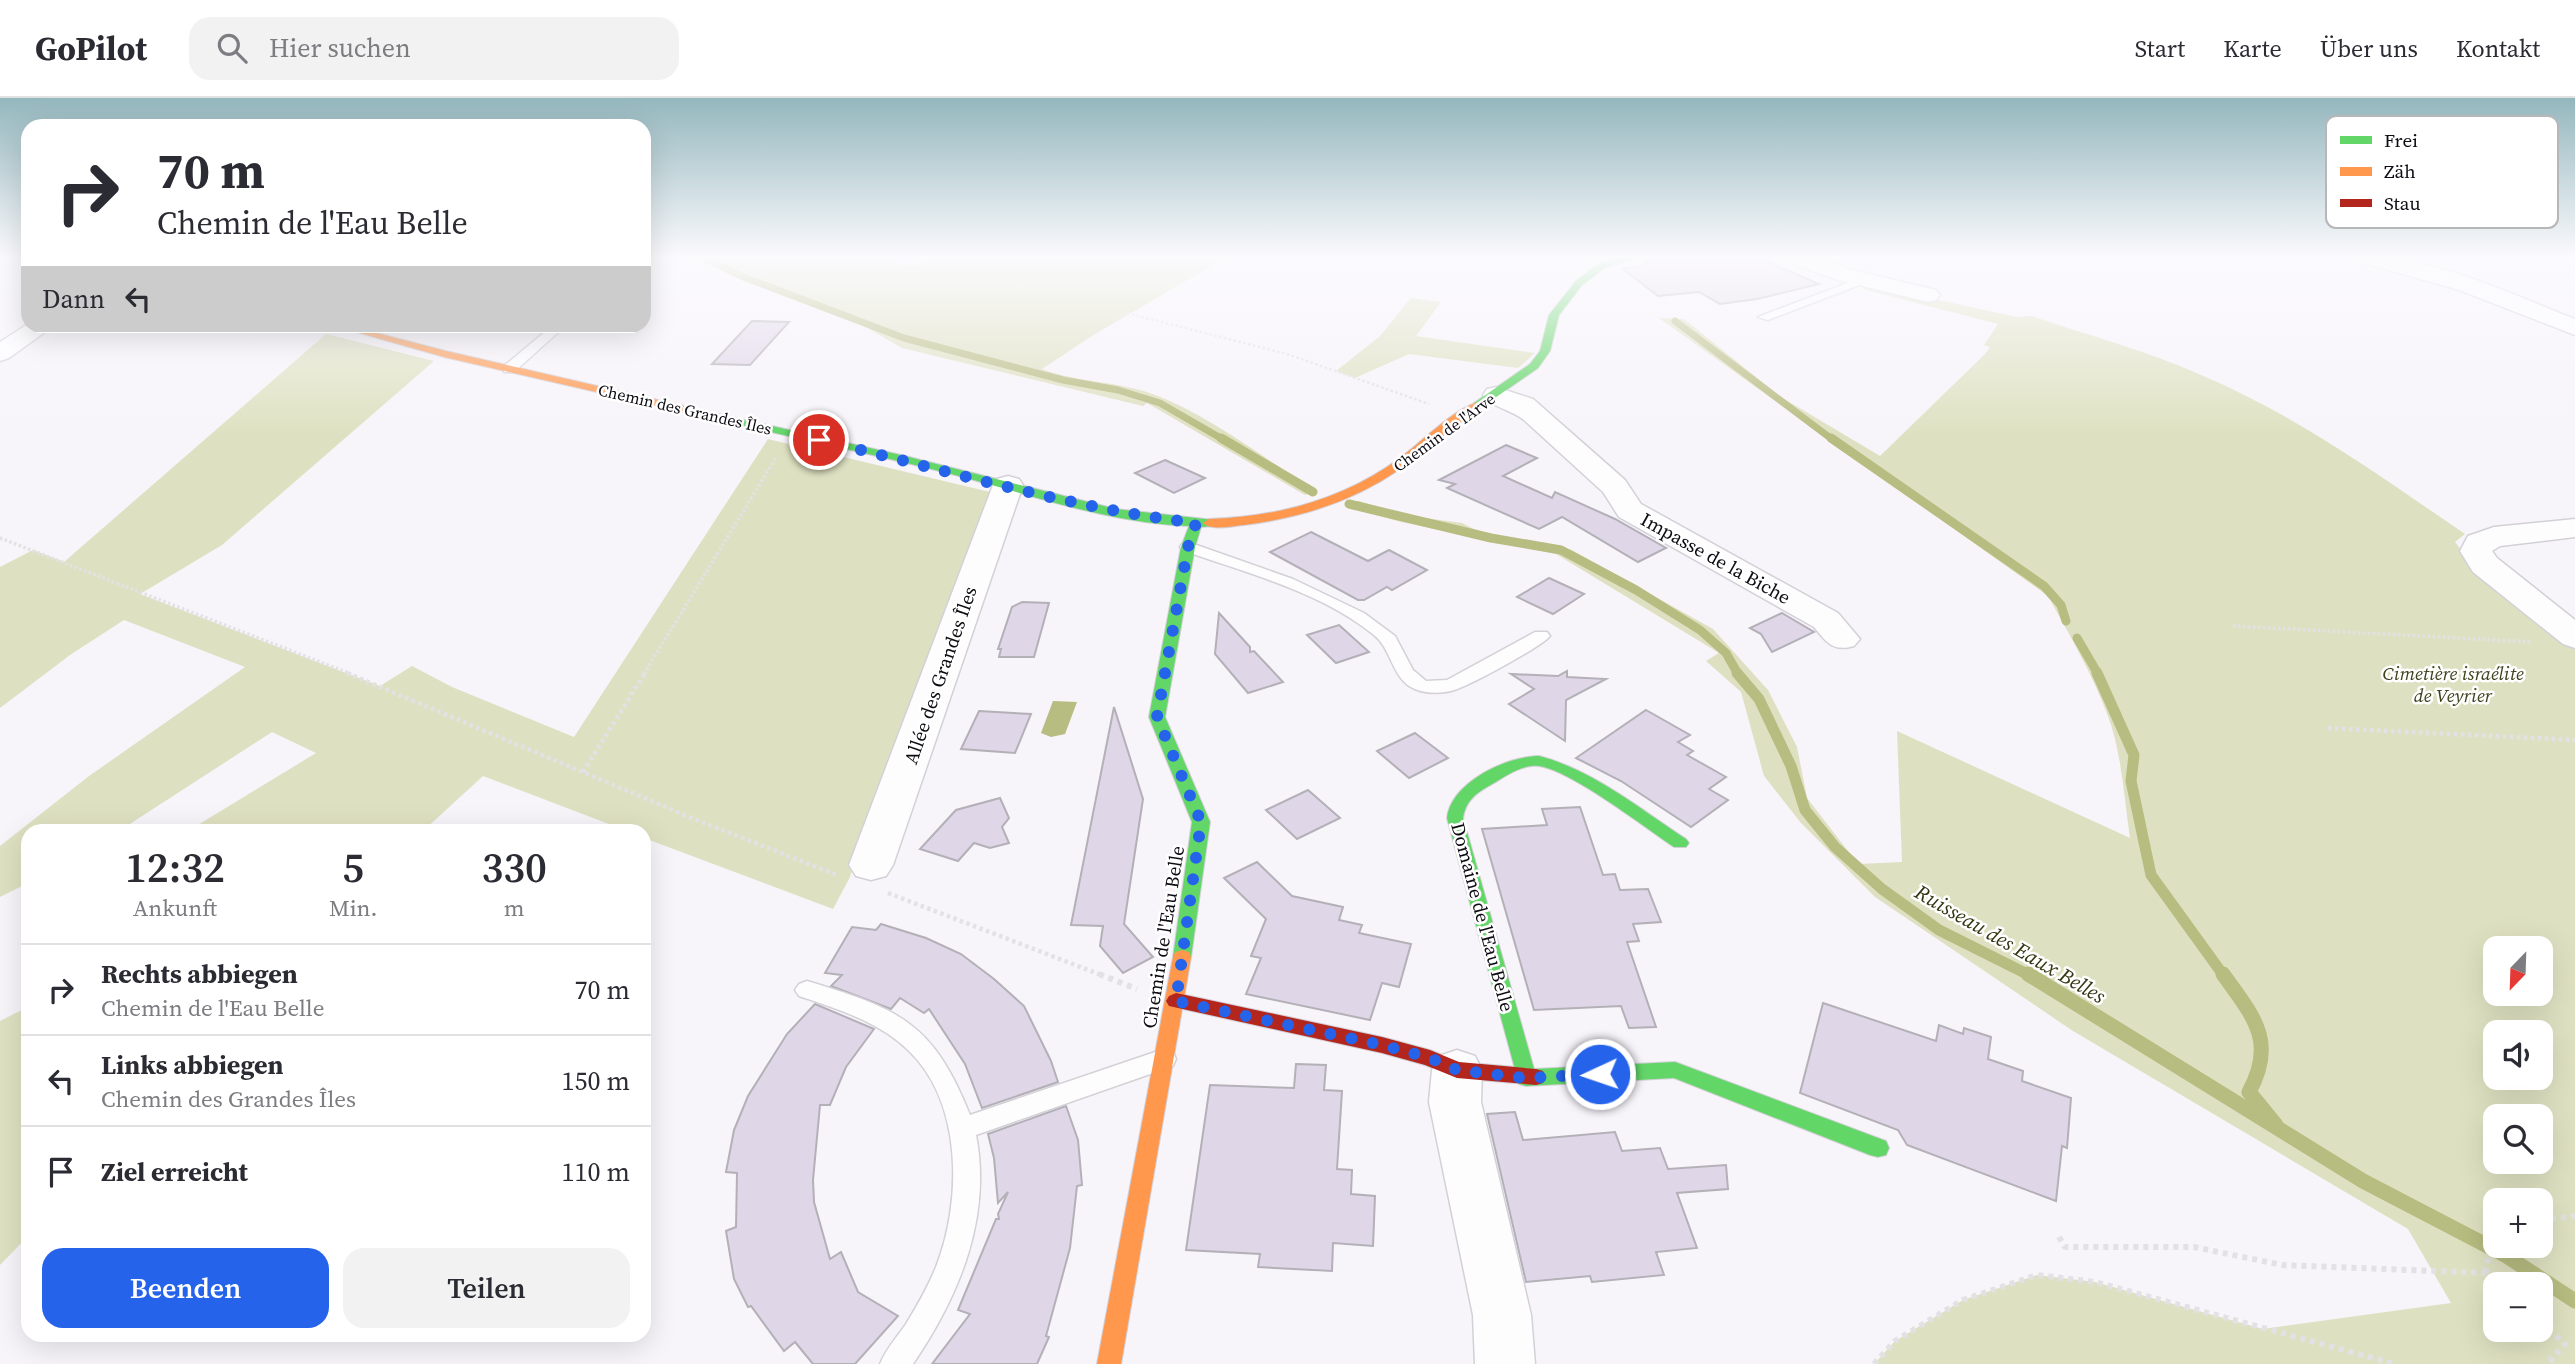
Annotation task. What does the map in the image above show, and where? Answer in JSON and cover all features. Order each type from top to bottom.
[{"type":"street","name":"Chemin de l'Arve","points":[[1196,523],[1263,519],[1330,500],[1359,488],[1395,467],[1541,359],[1553,317]]},
{"type":"street","points":[[2548,317],[2575,328]]},
{"type":"street","points":[[0,353],[30,333]]},
{"type":"street","name":"Chemin des Grandes Îles","points":[[368,333],[509,369],[1126,513],[1196,523]]},
{"type":"street","name":"Impasse de la Biche","points":[[1496,394],[1523,405],[1534,414],[1614,486],[1630,510],[1826,620],[1842,639]]},
{"type":"street","name":"Allée des Grandes Îles","points":[[866,878],[1008,485]]},
{"type":"street","name":"Chemin de l'Eau Belle","points":[[1109,1364],[1176,1001],[1201,822],[1157,717],[1188,547],[1196,523]]},
{"type":"street","points":[[2575,527],[2494,537],[2479,543],[2476,551],[2485,565],[2575,637]]},
{"type":"street","name":"Domaine de l'Eau Belle","points":[[1526,1078],[1455,818],[1455,807],[1460,798],[1477,785],[1516,765],[1541,761],[1680,842]]},
{"type":"street","points":[[1176,1001],[1382,1045],[1430,1058],[1457,1070],[1526,1078],[1675,1070],[1878,1149]]},
{"type":"street","points":[[1457,1070],[1455,1102],[1502,1315],[1505,1364]]},
{"type":"lane","points":[[509,369],[551,333]]},
{"type":"lane","points":[[1188,547],[1316,595],[1350,612],[1382,632],[1391,642],[1402,670],[1420,684],[1444,687],[1452,685],[1541,636]]},
{"type":"lane","points":[[807,989],[885,1019],[919,1044],[942,1077],[963,1128],[967,1151],[968,1190],[953,1266],[916,1337],[895,1364]]},
{"type":"lane","points":[[963,1128],[1165,1058]]},
{"type":"path","points":[[1143,317],[1287,354],[1464,414]]},
{"type":"path","points":[[583,772],[735,529],[784,443],[795,435]]},
{"type":"path","points":[[0,538],[381,686],[583,772],[866,878],[1121,984],[1176,1001]]},
{"type":"path","points":[[2234,626],[2539,643]]},
{"type":"path","points":[[2328,727],[2575,740]]},
{"type":"path","points":[[2553,1219],[2575,1216]]},
{"type":"path","points":[[2059,1237],[2065,1247],[2194,1247],[2282,1265],[2483,1273]]},
{"type":"path","points":[[1874,1364],[1895,1341],[1963,1300],[2038,1275],[2095,1282],[2395,1364]]},
{"type":"path","points":[[2547,1364],[2564,1344],[2553,1334]]},
{"type":"green space","points":[[841,317],[1124,317],[1042,369],[1158,396],[1218,427],[1316,491],[1305,495],[1147,403],[1143,406],[902,348],[862,325]]},
{"type":"green space","points":[[1395,317],[1430,317],[1416,336],[1535,353],[1518,368],[1409,354],[1355,378],[1336,371],[1380,336]]},
{"type":"green space","name":"Cimetière israélite de Veyrier","points":[[1971,317],[2034,317],[2160,358],[2236,391],[2337,448],[2465,534],[2455,542],[2478,572],[2575,648],[2575,1364],[1874,1364],[1895,1341],[1963,1300],[2037,1275],[2095,1282],[2263,1329],[2451,1303],[2408,1229],[2073,1031],[1875,897],[1801,823],[1764,776],[1741,692],[1706,661],[1719,653],[1556,554],[1401,522],[1344,506],[1359,501],[1410,516],[1462,523],[1487,536],[1572,550],[1713,629],[1768,690],[1797,747],[1807,798],[1858,864],[1902,862],[1897,731],[2130,838],[2120,761],[2108,716],[2088,670],[2048,596],[1659,318],[1684,319],[1781,397],[1880,456],[1986,353],[1990,347],[1984,345],[1998,324]]},
{"type":"green space","points":[[326,334],[434,361],[222,545],[140,594],[380,686],[412,666],[452,687],[574,737],[768,439],[990,492],[849,879],[833,909],[651,841],[651,824],[609,824],[483,776],[431,824],[199,824],[316,753],[272,732],[130,824],[28,824],[89,776],[245,667],[124,620],[70,655],[0,708],[0,567],[33,550],[64,562]]},
{"type":"green space","points":[[21,829],[21,886],[0,897],[0,846]]},
{"type":"green space","points":[[21,1010],[21,1243],[0,1265],[0,1021]]},
{"type":"shaded area","points":[[1053,701],[1077,702],[1065,734],[1051,737],[1041,733]]},
{"type":"building","points":[[752,321],[789,322],[750,365],[712,364]]},
{"type":"building","points":[[1506,445],[1537,458],[1503,476],[1552,498],[1555,492],[1615,519],[1666,548],[1638,562],[1562,517],[1539,529],[1447,488],[1455,484],[1439,480]]},
{"type":"building","points":[[1165,460],[1205,478],[1174,493],[1135,473]]},
{"type":"building","points":[[1311,532],[1368,561],[1389,550],[1427,570],[1392,590],[1387,587],[1364,600],[1358,600],[1270,552]]},
{"type":"building","points":[[1549,578],[1584,594],[1553,614],[1517,597]]},
{"type":"building","points":[[1022,602],[1049,603],[1034,657],[999,657],[1001,649],[998,649],[1012,607]]},
{"type":"building","points":[[1219,613],[1250,647],[1250,652],[1254,651],[1283,682],[1248,693],[1215,654]]},
{"type":"building","points":[[1782,613],[1814,632],[1772,652],[1761,634],[1750,628]]},
{"type":"building","points":[[1339,625],[1369,652],[1336,663],[1307,635]]},
{"type":"building","points":[[1567,671],[1567,677],[1606,679],[1566,700],[1565,741],[1509,704],[1534,689],[1511,674],[1558,676]]},
{"type":"building","points":[[1114,707],[1143,799],[1124,924],[1153,957],[1123,973],[1100,946],[1103,926],[1071,925]]},
{"type":"building","points":[[1646,710],[1690,735],[1678,742],[1693,751],[1687,755],[1726,777],[1709,789],[1728,800],[1691,827],[1621,781],[1576,758]]},
{"type":"building","points":[[979,711],[1031,714],[1015,753],[961,749]]},
{"type":"building","points":[[1415,733],[1448,758],[1409,778],[1377,751]]},
{"type":"building","points":[[1308,790],[1340,818],[1297,839],[1266,810]]},
{"type":"building","points":[[1000,798],[1009,818],[1002,827],[1009,843],[990,848],[974,843],[958,861],[920,849],[956,810]]},
{"type":"building","points":[[1580,807],[1603,875],[1615,874],[1620,890],[1648,889],[1661,922],[1633,924],[1639,941],[1627,942],[1656,1027],[1629,1028],[1621,1006],[1534,1010],[1482,829],[1547,825],[1542,809]]},
{"type":"building","points":[[1257,862],[1292,896],[1343,907],[1339,920],[1362,925],[1359,933],[1411,944],[1399,987],[1382,983],[1370,1020],[1246,994],[1261,958],[1251,956],[1266,919],[1224,878]]},
{"type":"building","points":[[881,924],[926,938],[961,954],[994,979],[1024,1006],[1051,1061],[1058,1082],[982,1108],[965,1064],[929,1009],[924,1013],[900,998],[891,1009],[831,986],[842,975],[825,973],[852,927],[876,930]]},
{"type":"building","points":[[1823,1003],[1936,1041],[1939,1025],[1963,1034],[1964,1028],[1991,1037],[1988,1059],[2023,1071],[2022,1081],[2071,1098],[2067,1148],[2062,1146],[2056,1201],[1907,1145],[1898,1130],[1800,1093]]},
{"type":"building","points":[[815,1004],[874,1029],[846,1067],[830,1105],[820,1105],[813,1180],[814,1202],[830,1259],[841,1252],[858,1292],[898,1316],[855,1364],[813,1364],[795,1342],[784,1351],[751,1306],[748,1307],[734,1279],[726,1231],[736,1227],[737,1173],[726,1172],[734,1130],[748,1096],[787,1034]]},
{"type":"building","points":[[1296,1064],[1326,1065],[1324,1090],[1342,1091],[1337,1169],[1352,1170],[1351,1194],[1375,1196],[1373,1246],[1333,1243],[1332,1271],[1258,1267],[1260,1254],[1186,1250],[1210,1085],[1294,1088]]},
{"type":"building","points":[[1066,1106],[1078,1140],[1082,1185],[1077,1186],[1070,1248],[1046,1336],[1049,1337],[1037,1364],[932,1364],[970,1314],[958,1310],[996,1219],[999,1219],[998,1214],[1008,1192],[998,1203],[994,1158],[988,1134]]},
{"type":"building","points":[[1515,1112],[1523,1140],[1615,1132],[1622,1151],[1660,1148],[1668,1169],[1726,1165],[1728,1189],[1677,1193],[1697,1248],[1656,1252],[1664,1275],[1592,1282],[1590,1276],[1526,1282],[1487,1114]]},
{"type":"waterway","name":"Ruisseau des Eaux Belles","points":[[849,317],[904,338],[1063,380],[1118,390],[1160,403],[1224,440]]},
{"type":"waterway","points":[[1675,321],[1833,440]]},
{"type":"waterway","name":"Ruisseau des Eaux Belles","points":[[1221,438],[1313,492]]},
{"type":"waterway","points":[[1831,438],[2044,586],[2061,605],[2066,621]]},
{"type":"waterway","name":"Ruisseau des Eaux Belles","points":[[1349,504],[1491,538],[1561,550],[1636,590],[1700,630],[1726,653],[1738,674]]},
{"type":"waterway","points":[[2077,638],[2098,674]]},
{"type":"waterway","name":"Ruisseau des Eaux Belles","points":[[1737,673],[1759,699],[1791,766],[1805,810],[1835,847],[1882,889],[1939,930],[2031,976]]},
{"type":"waterway","points":[[2097,673],[2134,755],[2131,781],[2151,875],[2224,976]]},
{"type":"waterway","name":"Ruisseau des Eaux Belles","points":[[2028,974],[2363,1181],[2505,1255],[2575,1301]]},
{"type":"waterway","points":[[2223,974],[2252,1016],[2261,1043],[2261,1058],[2249,1092],[2276,1125]]},
{"type":"traffic: fast","points":[[1478,405],[1534,366],[1545,351],[1553,317]]},
{"type":"traffic: fast","points":[[710,415],[901,458],[1116,513],[1178,522],[1209,523]]},
{"type":"traffic: fast","points":[[1182,957],[1201,822],[1157,717],[1188,547],[1196,523]]},
{"type":"traffic: fast","points":[[1526,1078],[1455,818],[1460,800],[1472,788],[1517,764],[1539,761],[1553,765],[1589,784],[1680,843]]},
{"type":"traffic: fast","points":[[1536,1077],[1675,1070],[1878,1148]]},
{"type":"traffic: slow","points":[[366,333],[444,354],[710,415]]},
{"type":"traffic: slow","points":[[1209,523],[1283,515],[1354,491],[1396,466],[1478,405]]},
{"type":"traffic: slow","points":[[1109,1364],[1182,957]]},
{"type":"traffic: jam","points":[[1176,1001],[1382,1045],[1430,1058],[1457,1070],[1536,1077]]},
{"type":"route","points":[[819,440],[1081,504],[1145,517],[1196,523],[1188,547],[1157,717],[1201,822],[1176,1001],[1382,1045],[1430,1058],[1457,1070],[1526,1078],[1600,1074]]}]
